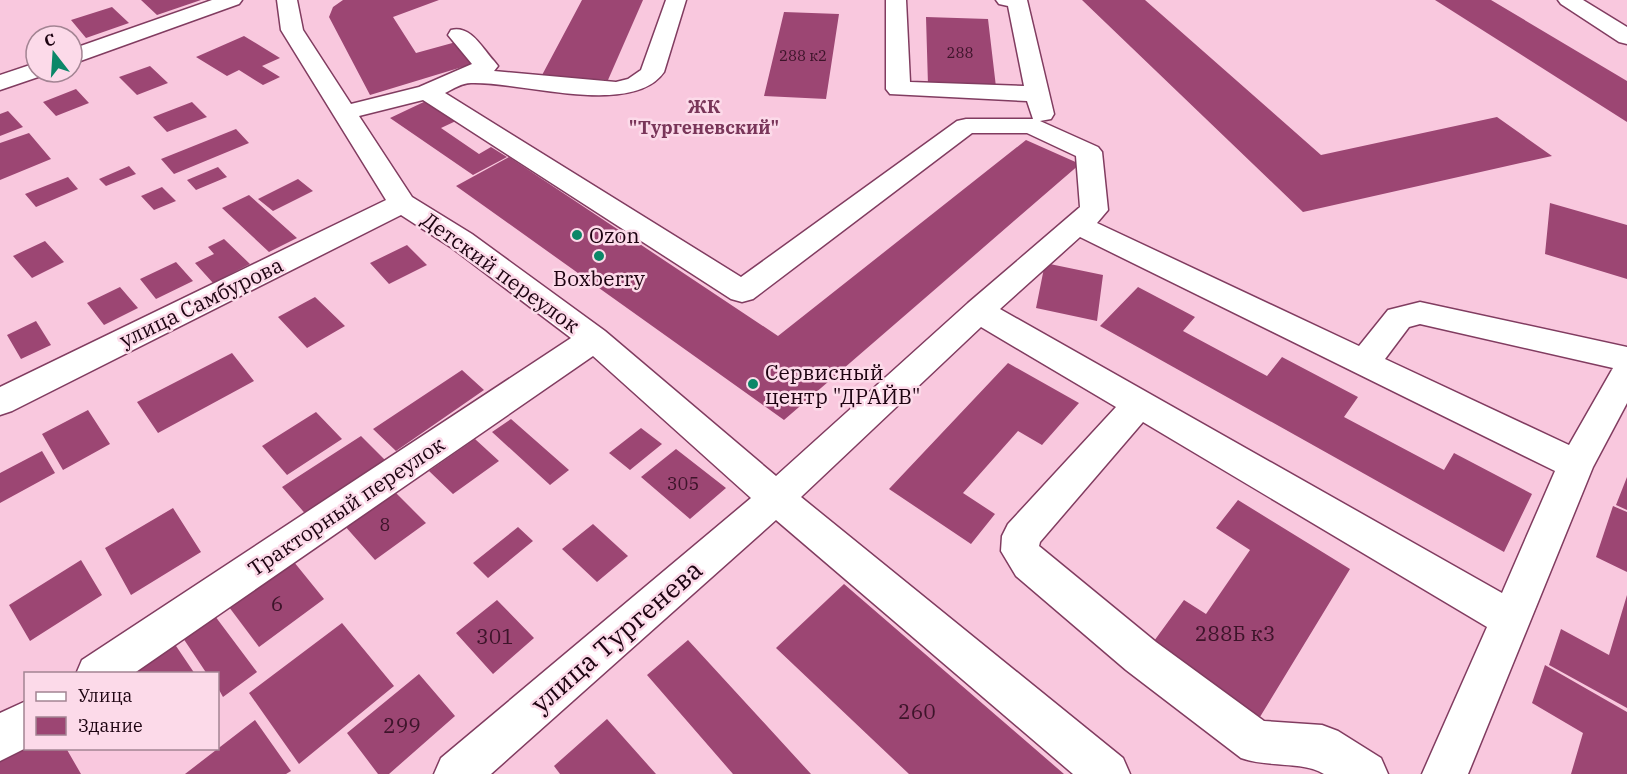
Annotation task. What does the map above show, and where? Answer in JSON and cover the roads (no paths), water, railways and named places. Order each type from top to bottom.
[{"type":"street","points":[[84,53],[232,0]]},
{"type":"street","name":"Детский переулок","points":[[287,0],[292,30],[402,202],[462,241],[594,339],[776,498],[1107,774]]},
{"type":"street","points":[[465,75],[616,88],[631,87],[644,80],[652,72],[676,0]]},
{"type":"street","points":[[896,0],[898,89],[1038,94]]},
{"type":"street","points":[[1006,0],[1017,0],[1047,134]]},
{"type":"street","points":[[1568,0],[1625,35]]},
{"type":"street","points":[[343,113],[428,92],[486,66],[459,35]]},
{"type":"street","points":[[0,83],[24,74]]},
{"type":"street","points":[[428,92],[742,292],[966,126],[1031,126],[1047,134]]},
{"type":"street","name":"улица Тургенева","points":[[457,774],[776,498],[1094,210],[1089,152],[1047,134]]},
{"type":"street","name":"улица Самбурова","points":[[0,402],[402,202]]},
{"type":"street","points":[[1078,225],[1576,465]]},
{"type":"street","points":[[980,311],[1509,618]]},
{"type":"street","points":[[1364,362],[1399,318],[1420,313],[1627,359]]},
{"type":"street","name":"Тракторный переулок","points":[[101,672],[594,339]]},
{"type":"street","points":[[1445,774],[1509,618],[1576,465],[1627,372]]},
{"type":"street","points":[[1140,403],[1021,536],[1020,551],[1030,564],[1141,656],[1257,742],[1322,747],[1365,774]]},
{"type":"street","points":[[0,739],[24,723]]},
{"type":"place","name":"Ozon","points":[[577,235]]},
{"type":"place","name":"Boxberry","points":[[599,256]]},
{"type":"place","name":"Сервисный центр \"ДРАЙВ\"","points":[[753,384]]},
{"type":"district","name":"ЖК \"Тургеневский\"","points":[[704,116]]}]
